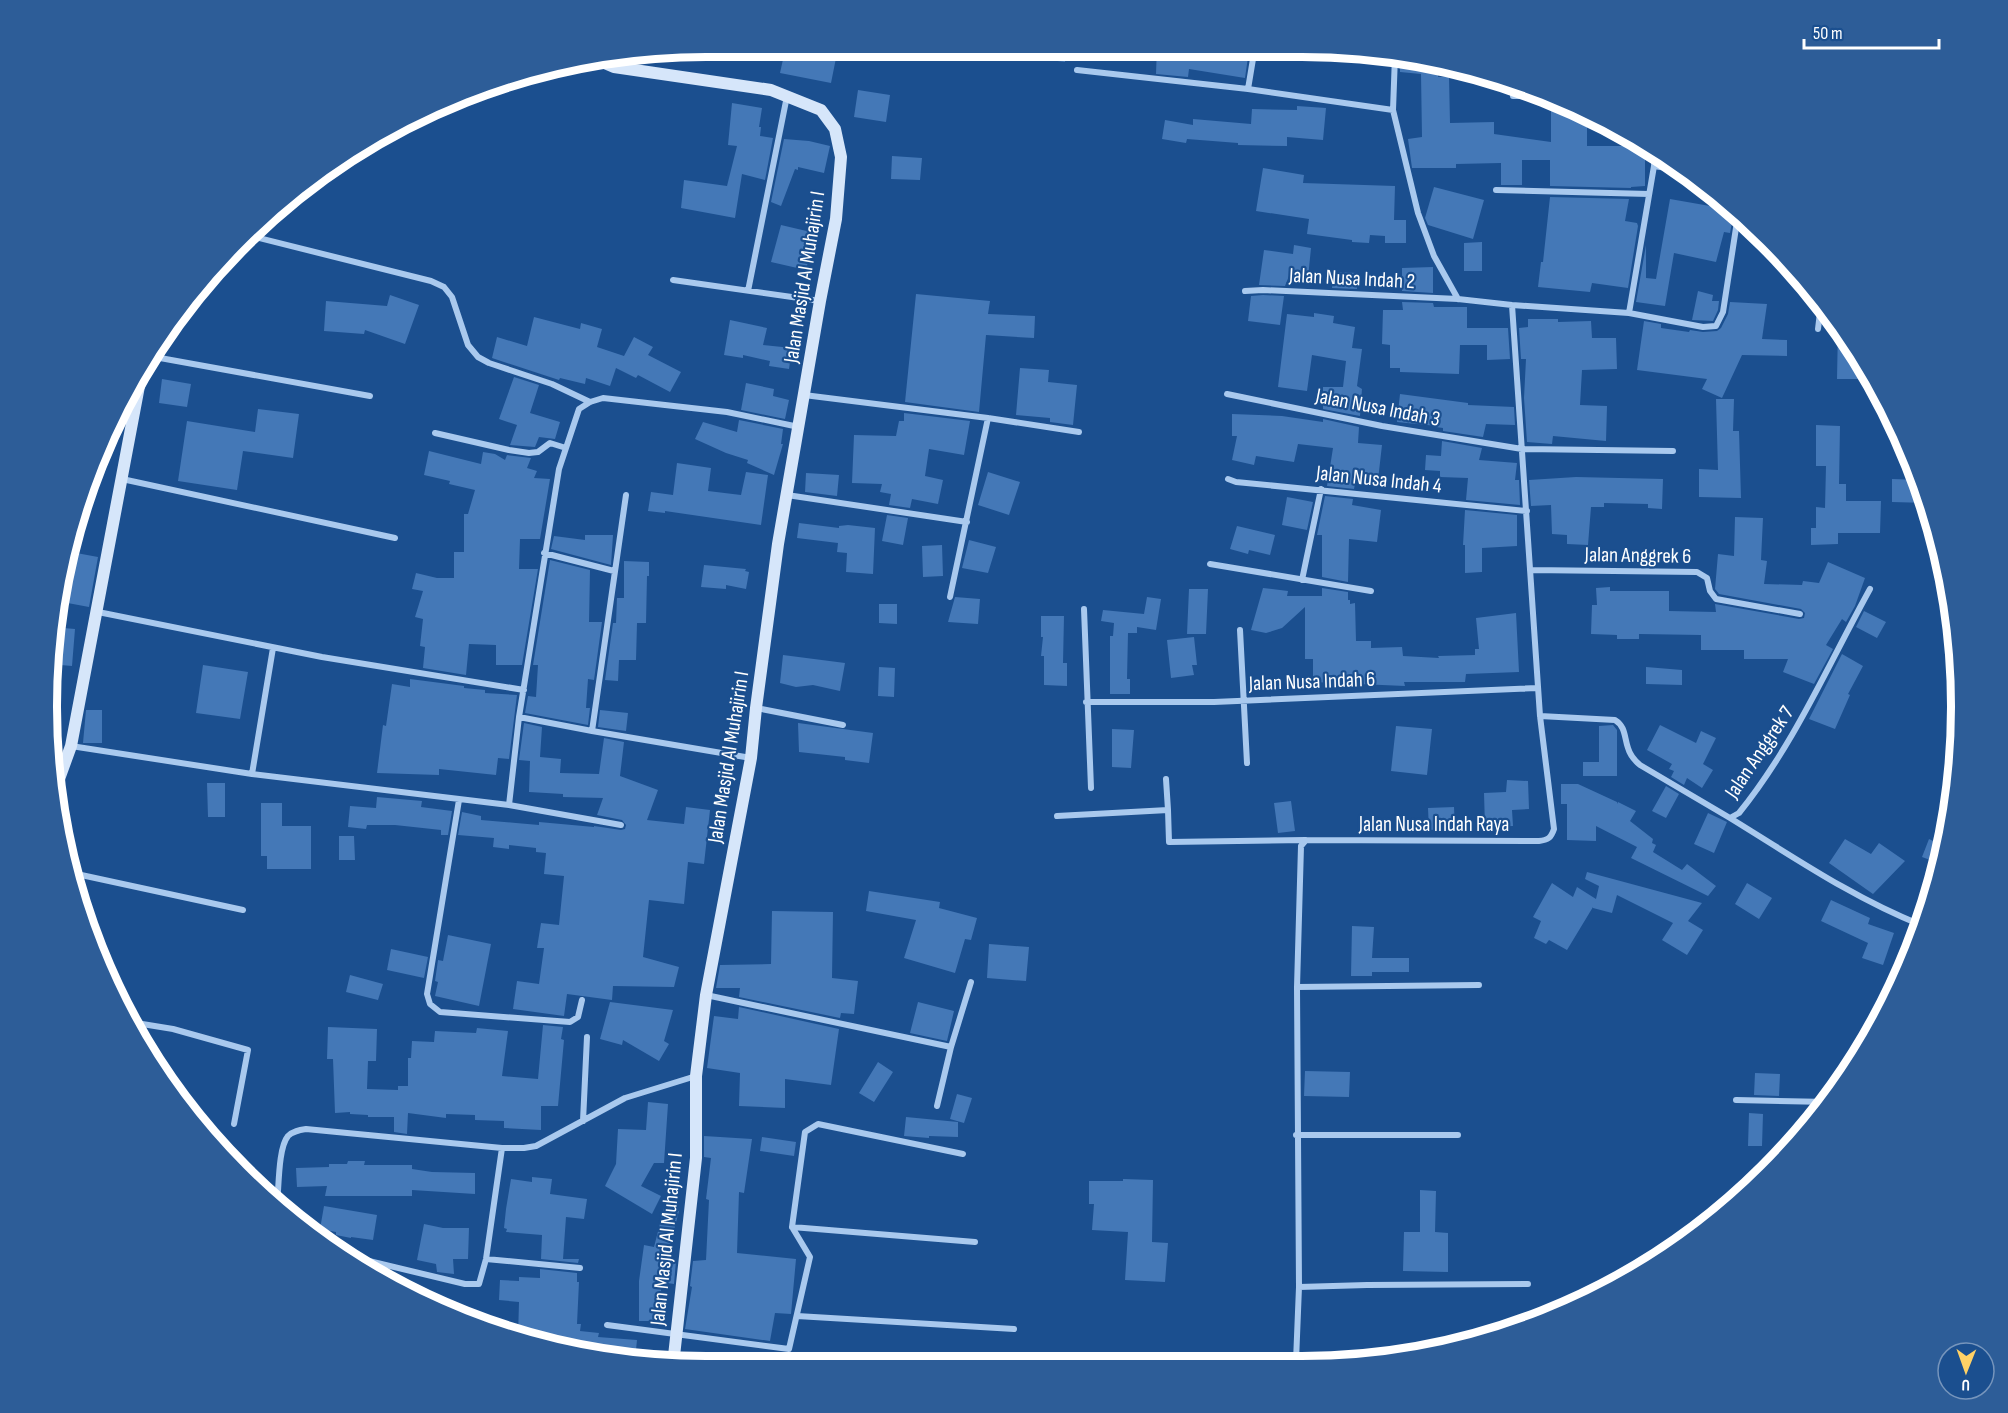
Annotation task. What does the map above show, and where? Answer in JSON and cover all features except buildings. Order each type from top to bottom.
[{"type":"street","points":[[1248,89],[1253,57]]},
{"type":"street","points":[[1395,64],[1393,110],[1418,213],[1434,256],[1458,299]]},
{"type":"street","name":"Jalan Masjid Al Muhajirin I","points":[[609,65],[771,90],[787,96],[821,110],[835,129],[842,157],[837,219],[820,301],[778,544],[751,758],[706,995],[696,1076],[696,1158],[674,1355]]},
{"type":"street","points":[[1077,70],[1248,89],[1393,110]]},
{"type":"street","points":[[748,291],[787,96]]},
{"type":"street","points":[[1513,96],[1523,96]]},
{"type":"street","points":[[1629,313],[1654,161]]},
{"type":"street","points":[[1654,166],[1664,168]]},
{"type":"street","points":[[1496,190],[1649,194]]},
{"type":"street","name":"Jalan Nusa Indah 2","points":[[1245,291],[1458,299],[1629,313],[1703,327],[1716,326],[1723,312],[1737,224]]},
{"type":"street","points":[[257,238],[431,281],[444,287],[452,297],[468,345],[478,357],[489,363],[552,384],[591,402]]},
{"type":"street","points":[[673,280],[820,301]]},
{"type":"street","name":"Jalan Nusa Indah Raya","points":[[1306,840],[1547,840],[1552,835],[1554,829],[1540,716],[1512,305]]},
{"type":"street","points":[[1818,329],[1820,315]]},
{"type":"street","points":[[159,358],[370,396]]},
{"type":"street","name":"Jalan Nusa Indah 3","points":[[1227,394],[1382,426],[1522,449],[1673,451]]},
{"type":"street","points":[[804,395],[1079,432]]},
{"type":"street","points":[[509,805],[519,717],[559,469],[579,409],[603,398],[727,412],[799,427]]},
{"type":"street","points":[[60,766],[71,746],[98,612],[132,404]]},
{"type":"street","points":[[950,597],[988,418]]},
{"type":"street","points":[[435,433],[509,450],[538,452],[550,443],[566,448]]},
{"type":"street","points":[[121,479],[395,538]]},
{"type":"street","name":"Jalan Nusa Indah 4","points":[[1228,479],[1236,482],[1527,511]]},
{"type":"street","points":[[1302,580],[1321,489]]},
{"type":"street","points":[[592,732],[626,495]]},
{"type":"street","points":[[787,495],[967,522]]},
{"type":"street","points":[[544,554],[614,571]]},
{"type":"street","points":[[1210,564],[1371,591]]},
{"type":"street","name":"Jalan Anggrek 6","points":[[1530,570],[1697,572],[1707,578],[1710,591],[1716,599],[1800,614]]},
{"type":"street","name":"Jalan Anggrek 7","points":[[1540,716],[1616,720],[1621,724],[1632,757],[1640,765],[1730,818],[1744,806],[1779,759],[1817,694],[1840,643],[1870,589]]},
{"type":"street","points":[[1084,609],[1091,788]]},
{"type":"street","points":[[98,612],[273,648],[524,690]]},
{"type":"street","points":[[1240,630],[1247,763]]},
{"type":"street","points":[[252,774],[273,648]]},
{"type":"street","name":"Jalan Nusa Indah 6","points":[[1086,702],[1243,700],[1538,688]]},
{"type":"street","points":[[756,708],[843,725]]},
{"type":"street","points":[[519,717],[592,732],[751,758]]},
{"type":"street","points":[[71,746],[252,774],[509,805],[621,825]]},
{"type":"street","points":[[1166,779],[1169,842],[1306,840]]},
{"type":"street","points":[[459,800],[427,994],[430,1004],[440,1012],[570,1022],[578,1017],[582,1000]]},
{"type":"street","points":[[1057,816],[1168,810]]},
{"type":"street","points":[[1730,818],[1853,892],[1914,922]]},
{"type":"street","points":[[1296,1356],[1299,1287],[1296,1135],[1297,987],[1300,853],[1301,846],[1306,840]]},
{"type":"street","points":[[79,874],[243,910]]},
{"type":"street","points":[[937,1106],[951,1047],[971,982]]},
{"type":"street","points":[[1297,987],[1479,985]]},
{"type":"street","points":[[706,995],[951,1047]]},
{"type":"street","points":[[140,1024],[172,1029],[248,1050],[234,1124]]},
{"type":"street","points":[[583,1120],[587,1037]]},
{"type":"street","points":[[278,1195],[284,1144],[289,1135],[296,1131],[306,1129],[502,1148],[524,1148],[536,1146],[625,1098],[696,1076]]},
{"type":"street","points":[[1736,1100],[1817,1102]]},
{"type":"street","points":[[607,1325],[789,1349],[810,1257],[792,1227],[805,1132],[818,1124],[963,1154]]},
{"type":"street","points":[[1296,1135],[1458,1135]]},
{"type":"street","points":[[369,1261],[465,1284],[479,1284],[486,1259],[502,1148]]},
{"type":"street","points":[[792,1227],[975,1242]]},
{"type":"street","points":[[486,1259],[580,1268]]},
{"type":"street","points":[[1299,1287],[1528,1284]]},
{"type":"street","points":[[797,1316],[1014,1329]]}]
